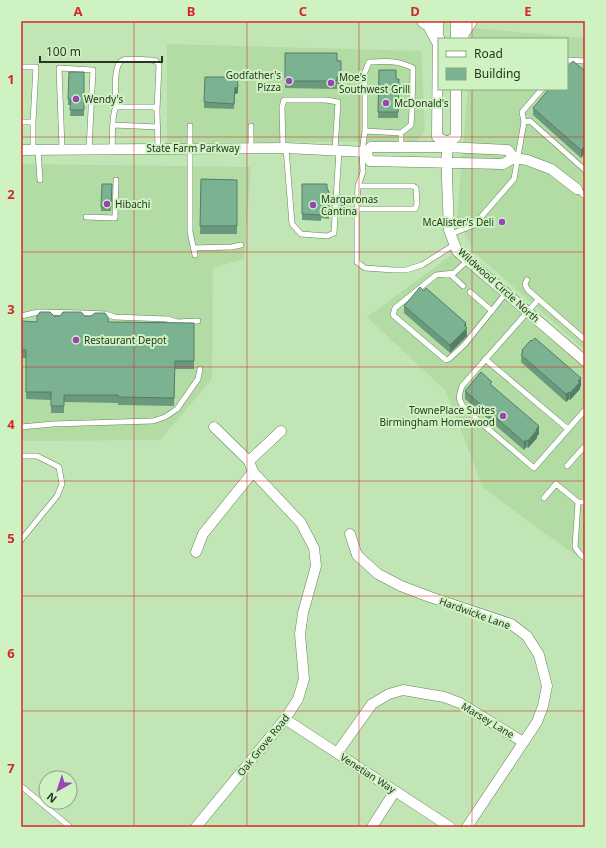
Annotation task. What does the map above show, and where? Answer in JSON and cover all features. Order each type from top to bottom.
[{"type":"main road","points":[[424,21],[430,25],[438,40]]},
{"type":"main road","points":[[461,38],[462,33],[470,21]]},
{"type":"street","points":[[438,21],[437,137],[447,145]]},
{"type":"street","points":[[456,21],[456,38]]},
{"type":"street","points":[[453,239],[449,230],[447,145],[456,137],[456,90]]},
{"type":"street","name":"State Farm Parkway","points":[[21,150],[284,148],[364,152],[371,147],[447,145],[508,150],[516,158],[527,160],[550,169],[577,189]]},
{"type":"street","name":"State Farm Parkway","points":[[364,152],[370,161],[503,164],[516,158]]},
{"type":"street","name":"Wildwood Circle North","points":[[453,239],[457,251],[585,361]]},
{"type":"street","name":"Oak Grove Road","points":[[196,827],[285,719],[298,699],[304,679],[300,634],[303,613],[316,566],[314,548],[301,524],[254,472],[249,461],[214,427]]},
{"type":"street","points":[[249,461],[282,431]]},
{"type":"street","points":[[196,552],[203,534],[254,472]]},
{"type":"street","name":"Hardwicke Lane","points":[[350,534],[357,554],[378,574],[401,586],[430,597],[511,624],[527,636],[539,655],[547,686],[544,706],[537,722],[467,827]]},
{"type":"street","name":"Marsey Lane","points":[[337,753],[372,704],[389,694],[403,690],[444,697],[460,703],[523,742]]},
{"type":"street","name":"Venetian Way","points":[[285,719],[450,827]]},
{"type":"street","points":[[372,827],[395,791]]},
{"type":"lane","points":[[112,149],[114,111],[116,106],[115,74],[119,63],[123,60],[152,60],[156,61],[159,65],[157,110],[158,149]]},
{"type":"lane","points":[[568,60],[585,61]]},
{"type":"lane","points":[[365,131],[401,133],[410,125],[413,68],[403,63],[385,61],[369,62],[365,72],[363,172],[358,186],[357,209],[357,262],[366,268],[406,270],[422,265],[453,239],[474,225],[514,179],[516,158],[524,122],[522,112],[541,90]]},
{"type":"lane","points":[[21,67],[36,67],[34,122],[35,150],[40,180]]},
{"type":"lane","points":[[62,149],[59,68],[93,70],[89,149]]},
{"type":"lane","points":[[284,100],[326,100],[338,102],[334,233],[327,236],[301,234],[292,224],[284,148],[282,107],[284,100]]},
{"type":"lane","points":[[116,106],[154,107],[157,110]]},
{"type":"lane","points":[[524,122],[530,121],[585,170]]},
{"type":"lane","points":[[21,122],[34,122]]},
{"type":"lane","points":[[113,125],[158,127]]},
{"type":"lane","points":[[190,126],[190,232],[195,255]]},
{"type":"lane","points":[[251,126],[251,148]]},
{"type":"lane","points":[[401,133],[401,147]]},
{"type":"lane","points":[[86,217],[115,218],[116,180]]},
{"type":"lane","points":[[357,209],[415,208],[417,204],[416,188],[413,186],[358,186]]},
{"type":"lane","points":[[577,189],[585,196]]},
{"type":"lane","points":[[193,248],[232,247],[241,244]]},
{"type":"lane","points":[[468,260],[457,272],[436,275],[395,308],[393,315],[446,360],[452,357],[465,344],[506,293]]},
{"type":"lane","points":[[450,274],[464,286]]},
{"type":"lane","points":[[527,280],[525,287],[585,340]]},
{"type":"lane","points":[[470,292],[492,311]]},
{"type":"lane","points":[[538,300],[462,386],[459,396],[460,403],[466,410],[534,468],[585,410]]},
{"type":"lane","points":[[21,316],[38,312],[83,313],[167,319],[177,322],[198,321]]},
{"type":"lane","points":[[485,359],[568,429]]},
{"type":"lane","points":[[21,427],[52,424],[153,421],[165,417],[177,409],[198,379],[200,369]]},
{"type":"lane","points":[[567,466],[585,446]]},
{"type":"lane","points":[[21,456],[37,456],[59,467],[62,484],[57,496],[21,540]]},
{"type":"lane","points":[[544,498],[556,484],[578,502],[585,502]]},
{"type":"lane","points":[[578,502],[575,547],[585,558]]},
{"type":"lane","points":[[21,786],[70,827]]},
{"type":"shaded area","points":[[473,28],[585,38],[585,350],[475,253],[457,218],[468,90],[568,90],[568,38],[472,38]]},
{"type":"shaded area","points":[[167,44],[421,51],[425,130],[417,141],[167,143]]},
{"type":"shaded area","points":[[21,164],[251,167],[244,259],[213,268],[212,379],[160,440],[21,441]]},
{"type":"shaded area","points":[[457,251],[585,361],[585,562],[483,488],[446,391],[367,317]]},
{"type":"building","points":[[285,53],[337,53],[337,61],[341,61],[341,77],[337,77],[337,81],[285,81]]},
{"type":"building","points":[[573,61],[585,71],[585,146],[581,150],[533,108],[548,90],[568,90],[568,67]]},
{"type":"building","points":[[379,70],[396,70],[396,79],[399,79],[398,112],[378,112]]},
{"type":"building","points":[[69,72],[84,72],[84,110],[70,110],[71,99],[68,99]]},
{"type":"building","points":[[205,77],[237,77],[238,87],[235,88],[234,104],[204,102]]},
{"type":"building","points":[[201,179],[237,180],[237,226],[200,226]]},
{"type":"building","name":"Hibachi","points":[[102,184],[112,184],[111,207],[101,207]]},
{"type":"building","points":[[302,184],[327,184],[329,192],[329,213],[321,213],[321,215],[302,214]]},
{"type":"building","points":[[420,287],[424,291],[426,288],[466,323],[464,325],[467,328],[450,345],[404,306]]},
{"type":"building","points":[[40,312],[50,312],[54,316],[60,316],[63,312],[81,312],[85,316],[91,316],[95,313],[105,313],[108,317],[108,322],[194,323],[194,361],[175,361],[174,398],[118,397],[118,395],[64,395],[64,406],[51,406],[51,392],[26,392],[26,350],[21,350],[21,321],[37,322],[37,316]]},
{"type":"building","points":[[535,338],[581,378],[578,381],[580,382],[570,393],[569,392],[566,394],[521,355],[523,352],[522,350],[531,340],[532,341]]},
{"type":"building","points":[[481,372],[492,382],[490,384],[539,426],[528,441],[526,440],[524,442],[465,391]]},
{"type":"place","name":"Godfather's Pizza","points":[[289,81]]},
{"type":"place","name":"Moe's Southwest Grill","points":[[331,83]]},
{"type":"place","name":"Wendy's","points":[[76,99]]},
{"type":"place","name":"McDonald's","points":[[386,103]]},
{"type":"place","name":"Hibachi","points":[[107,204]]},
{"type":"place","name":"Margaronas Cantina","points":[[313,205]]},
{"type":"place","name":"McAlister's Deli","points":[[502,222]]},
{"type":"place","name":"Restaurant Depot","points":[[76,340]]},
{"type":"place","name":"TownePlace Suites Birmingham Homewood","points":[[503,416]]}]
